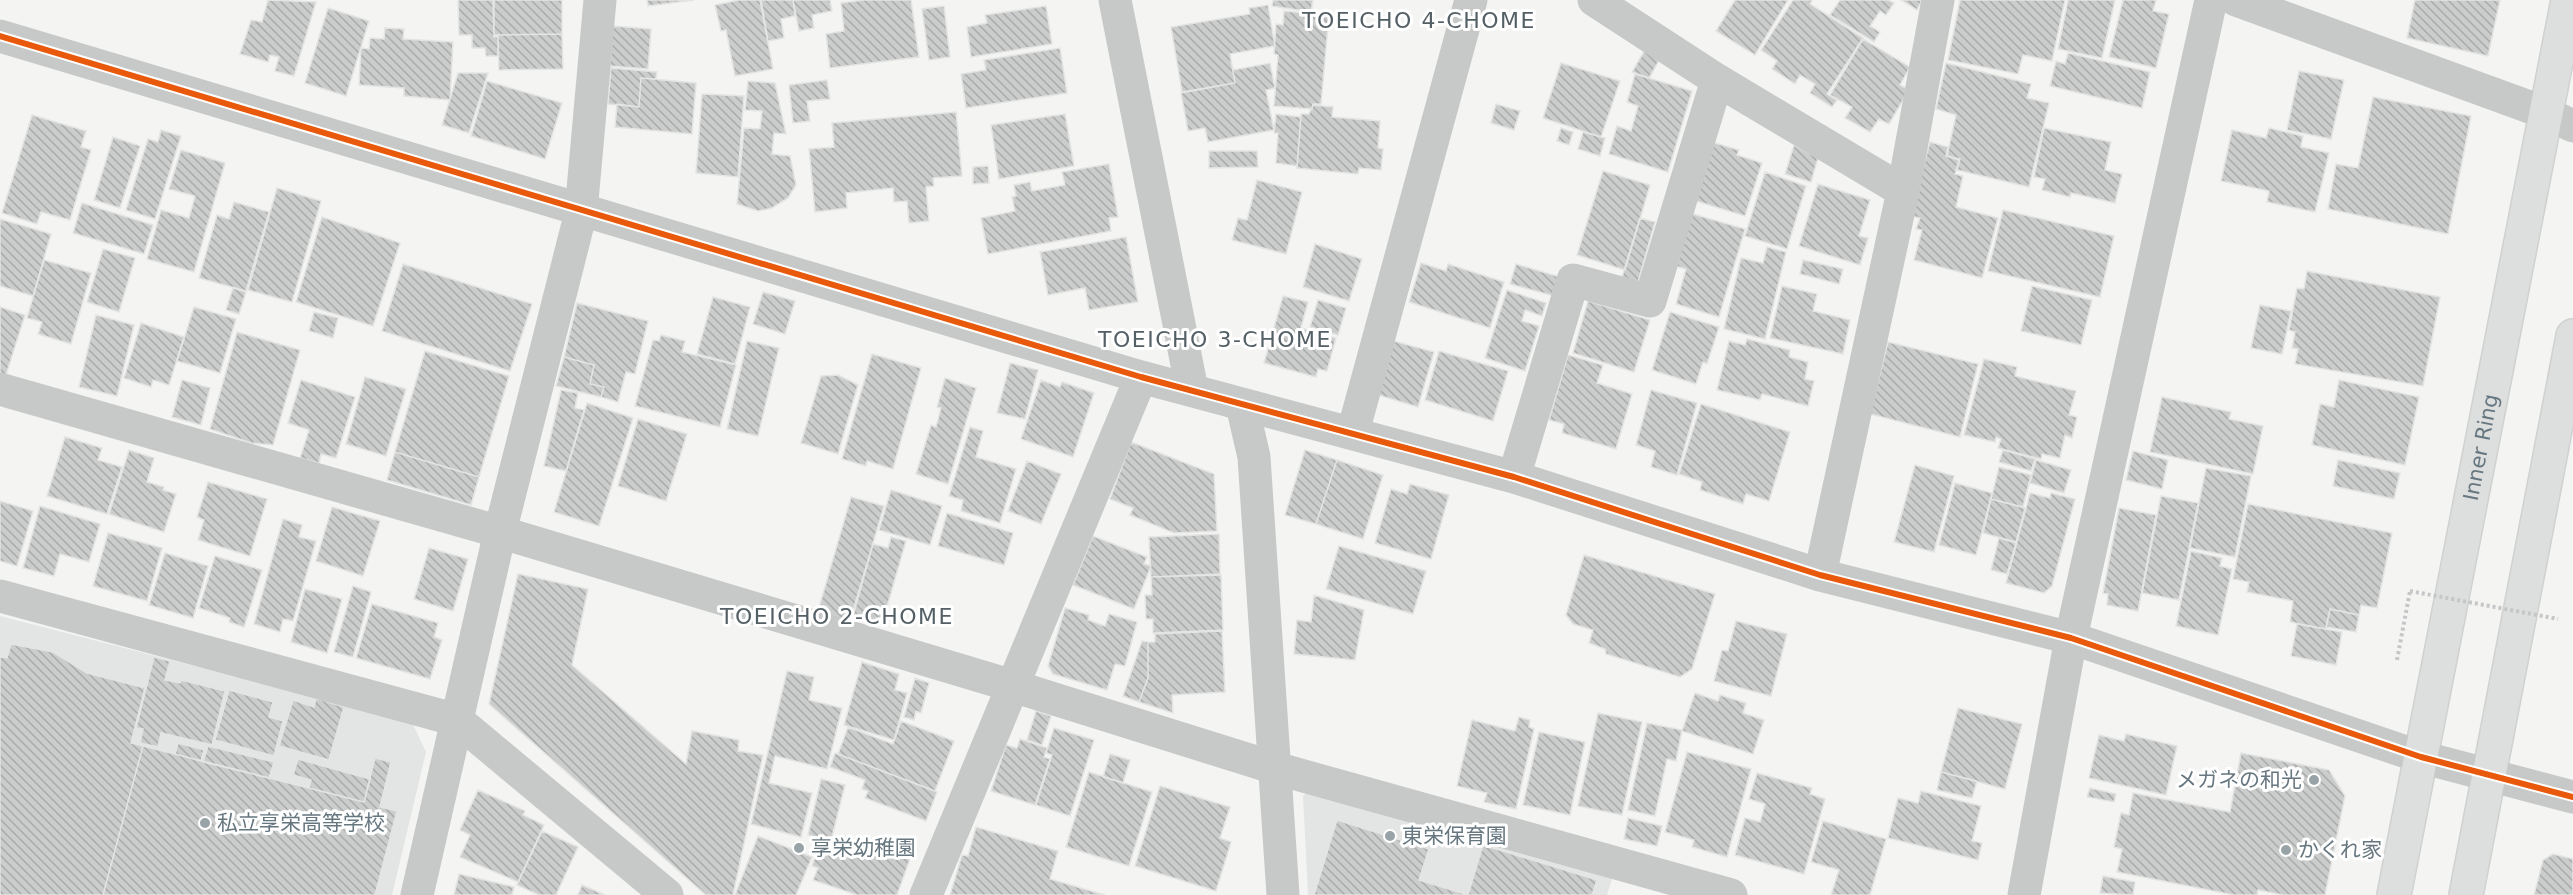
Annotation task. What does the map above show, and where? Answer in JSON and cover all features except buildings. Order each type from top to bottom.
[{"type":"main road","name":"Inner Ring","points":[[2394,895],[2421,757],[2559,119],[2568,0]]},
{"type":"main road","points":[[2466,895],[2573,336]]},
{"type":"street","points":[[417,895],[500,532],[581,212],[600,0]]},
{"type":"street","points":[[1114,0],[1191,390]]},
{"type":"street","points":[[1353,432],[1471,0]]},
{"type":"street","points":[[1594,0],[1717,80],[1903,191]]},
{"type":"street","points":[[1820,574],[1903,191],[1938,0]]},
{"type":"street","points":[[2024,895],[2071,638],[2211,0]]},
{"type":"street","points":[[2236,0],[2559,119]]},
{"type":"street","points":[[0,36],[581,212],[1141,377],[1514,477],[1820,574],[2071,638],[2421,757],[2573,797]]},
{"type":"street","points":[[1514,477],[1574,280],[1650,301],[1717,80]]},
{"type":"street","points":[[927,895],[1141,377]]},
{"type":"street","points":[[0,390],[500,532],[1013,686],[1275,768],[1731,895]]},
{"type":"street","points":[[1242,405],[1254,458],[1283,895]]},
{"type":"street","points":[[0,596],[457,720],[667,895]]},
{"type":"path","points":[[2397,660],[2410,591],[2558,619]]},
{"type":"shaded area","name":"私立享栄高等学校","points":[[0,616],[412,722],[426,752],[392,895],[0,895]]},
{"type":"shaded area","name":"東栄保育園","points":[[1311,789],[1613,876],[1607,895],[1308,895],[1303,796]]},
{"type":"cycle path","points":[[0,36],[1141,377],[1514,477],[1820,575],[2071,638],[2421,757],[2573,797]]},
{"type":"place","name":"メガネの和光","points":[[2314,780]]},
{"type":"place","name":"私立享栄高等学校","points":[[205,823]]},
{"type":"place","name":"東栄保育園","points":[[1390,836]]},
{"type":"place","name":"享栄幼稚園","points":[[799,848]]},
{"type":"place","name":"かくれ家","points":[[2286,850]]},
{"type":"district","name":"TOEICHO 4-CHOME","points":[[1419,20]]},
{"type":"district","name":"TOEICHO 3-CHOME","points":[[1215,339]]},
{"type":"district","name":"TOEICHO 2-CHOME","points":[[837,616]]}]
